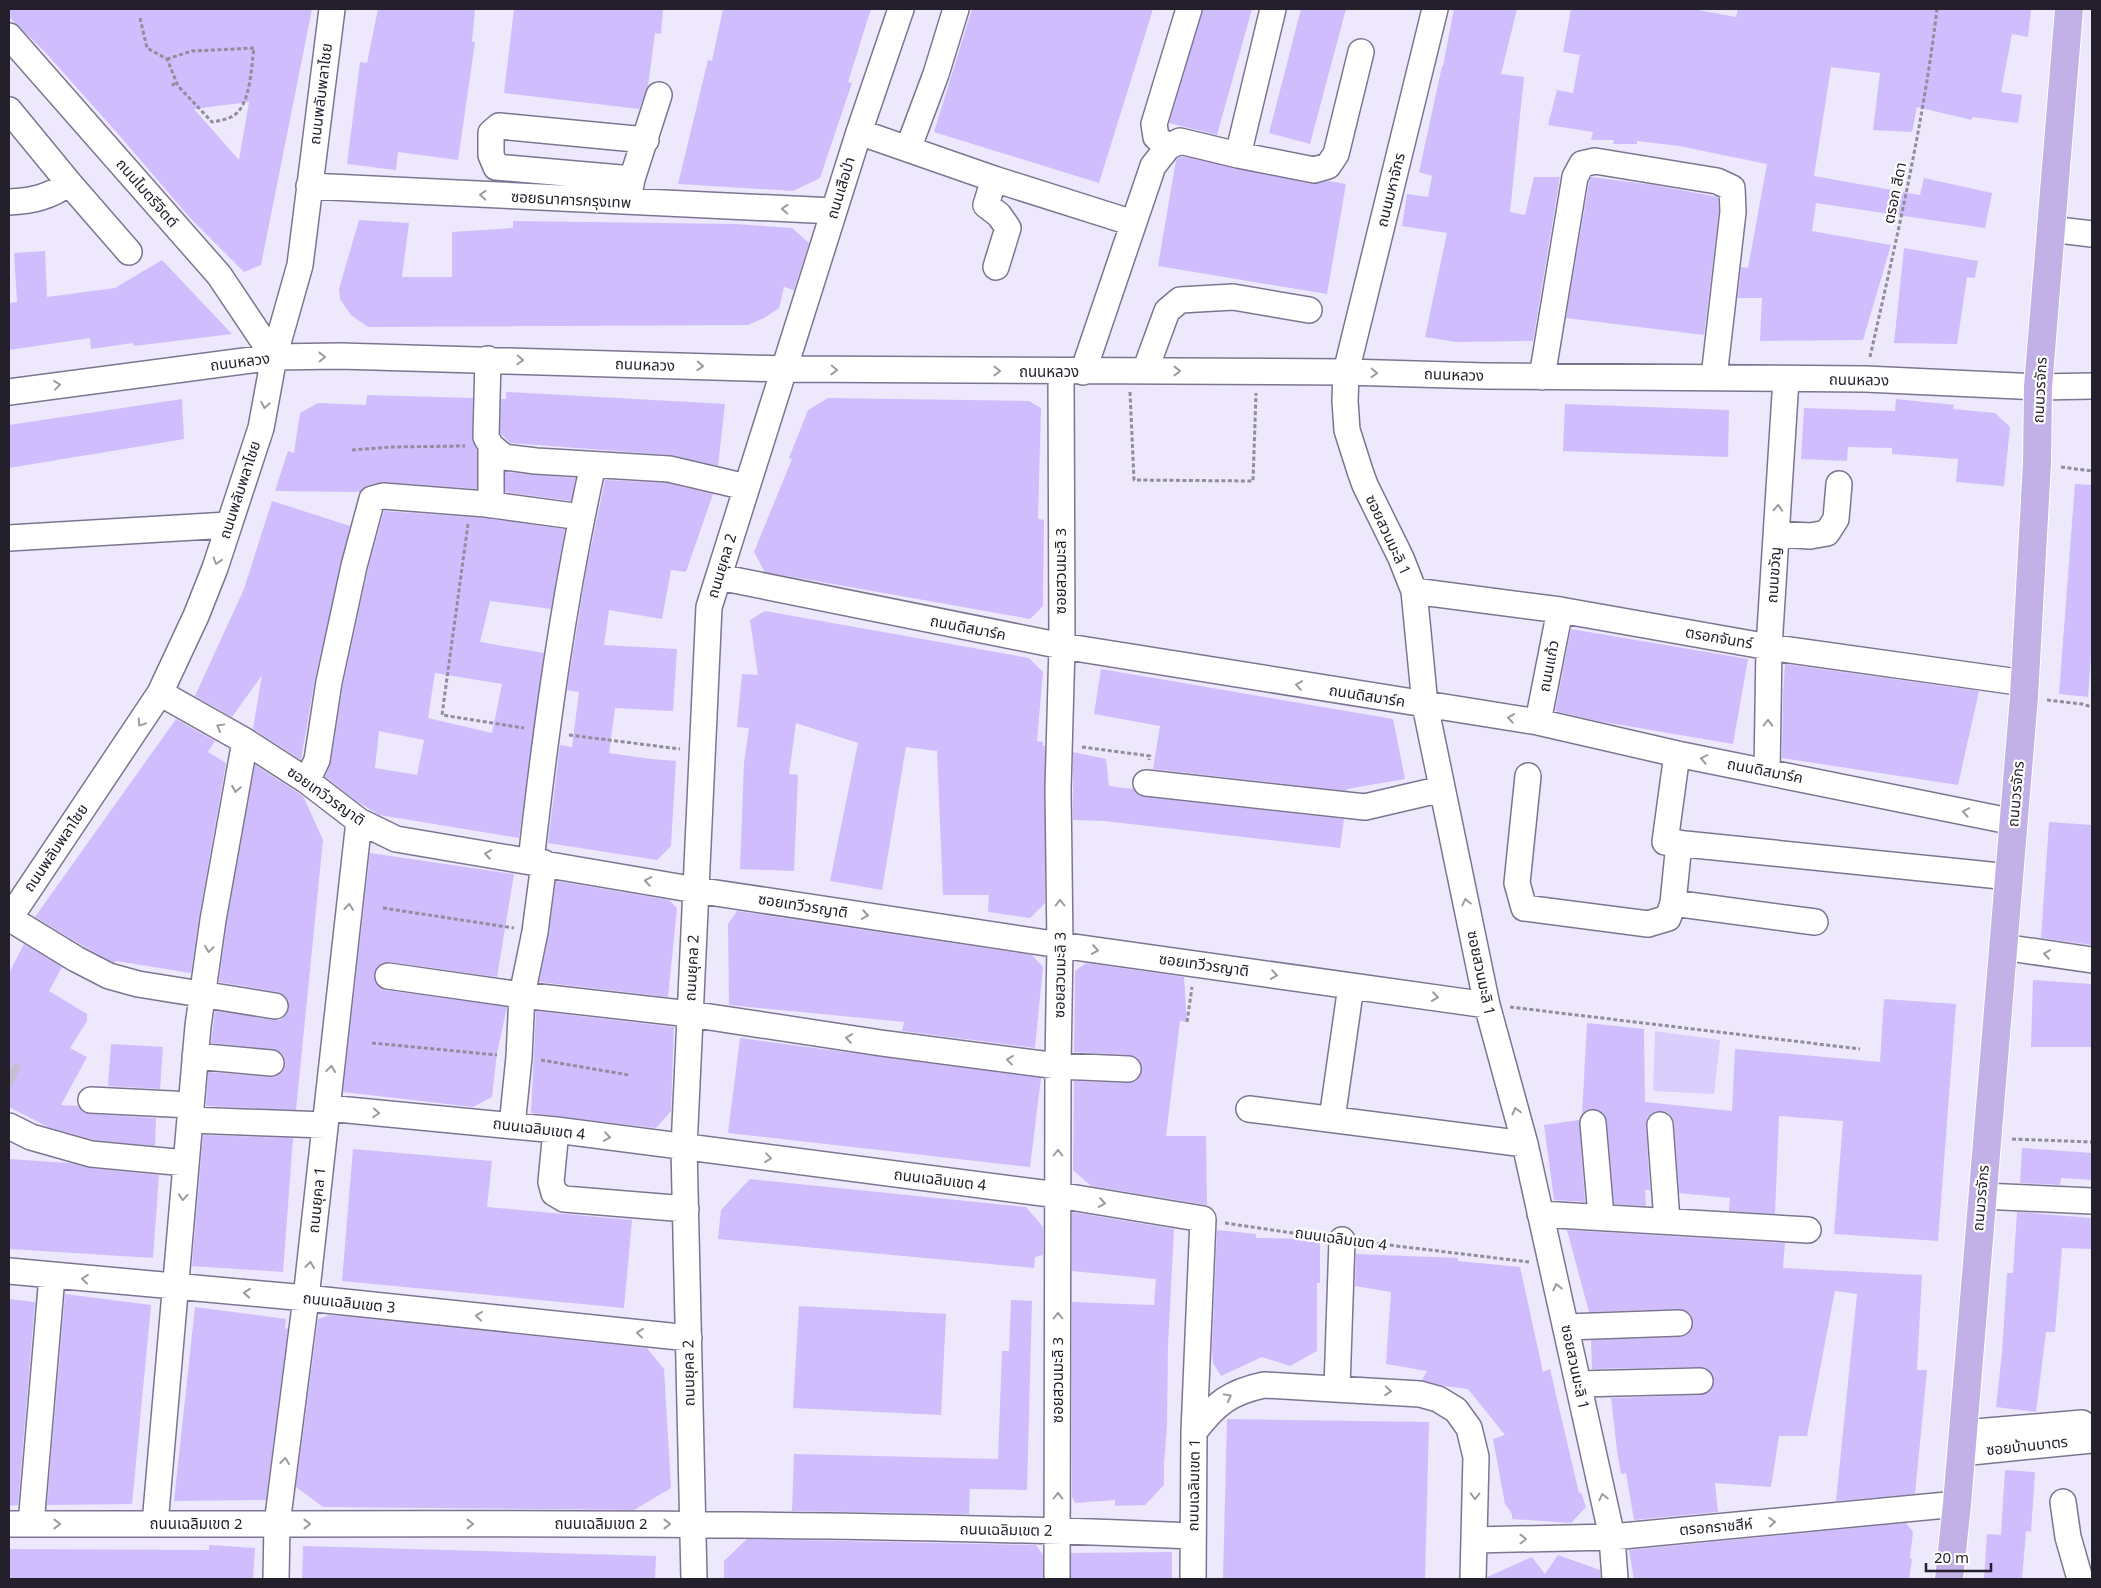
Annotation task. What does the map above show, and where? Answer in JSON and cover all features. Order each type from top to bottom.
[{"type":"main road","name":"ถนนวรจักร","points":[[1949,1579],[2010,877],[2024,690],[2037,464],[2038,387],[2069,9]]},
{"type":"street","name":"ถนนพลับพลาไชย","points":[[9,919],[160,693],[196,616],[215,568],[261,428],[274,358],[300,265],[332,9]]},
{"type":"street","name":"ถนนเสือป่า","points":[[785,370],[859,132],[901,9]]},
{"type":"street","points":[[908,149],[936,74],[956,9]]},
{"type":"street","points":[[1189,9],[1154,124],[1156,137],[1168,147],[1180,141],[1314,170],[1328,166],[1336,154],[1361,52]]},
{"type":"street","points":[[1238,155],[1273,9]]},
{"type":"street","name":"ถนนมหาจักร","points":[[1346,372],[1435,9]]},
{"type":"street","name":"ถนนไมตรีจิตต์","points":[[9,36],[219,274],[274,358]]},
{"type":"street","points":[[646,140],[499,126],[491,133],[491,156],[496,167],[630,191],[646,140],[660,95]]},
{"type":"street","points":[[9,110],[69,184],[129,252]]},
{"type":"street","points":[[859,132],[994,179],[1133,223]]},
{"type":"street","name":"ซอยสวนมะลิ 3","points":[[1057,1579],[1060,945],[1058,789],[1072,372],[1133,223],[1153,166],[1168,147]]},
{"type":"street","points":[[1542,377],[1575,177],[1582,164],[1595,161],[1717,180],[1732,188],[1732,212],[1714,378]]},
{"type":"street","points":[[994,179],[986,205],[999,215],[1008,228],[996,267]]},
{"type":"street","points":[[9,202],[34,201],[55,193],[69,184]]},
{"type":"street","name":"ซอยธนาคารกรุงเทพ","points":[[309,186],[630,191],[834,211]]},
{"type":"street","points":[[2050,229],[2092,234]]},
{"type":"street","points":[[1137,371],[1167,311],[1180,300],[1233,297],[1310,310]]},
{"type":"street","name":"ถนนหลวง","points":[[9,392],[274,358],[340,356],[488,359],[785,370],[1346,372],[1542,377],[1865,379],[2038,387],[2092,386]]},
{"type":"street","points":[[488,359],[486,437],[491,446],[504,458],[669,469],[746,487]]},
{"type":"street","name":"ถนนยุคล 2","points":[[694,1579],[684,1148],[709,606],[785,370]]},
{"type":"street","name":"ซอยสวนมะลิ 1","points":[[1346,372],[1347,430],[1365,485],[1402,558],[1414,591],[1418,651],[1425,705],[1442,789],[1487,1005],[1525,1144],[1612,1537],[1615,1579]]},
{"type":"street","name":"ถนนขวัญ","points":[[1767,772],[1769,648],[1786,379]]},
{"type":"street","points":[[481,504],[491,446]]},
{"type":"street","points":[[512,1126],[519,1057],[522,995],[534,932],[546,732],[581,517],[593,465]]},
{"type":"street","points":[[1777,534],[1810,536],[1827,533],[1836,519],[1839,484]]},
{"type":"street","points":[[307,781],[316,760],[329,682],[354,566],[372,499],[383,496],[481,504],[581,517]]},
{"type":"street","points":[[9,538],[228,525]]},
{"type":"street","name":"ถนนดิสมาร์ค","points":[[719,578],[1062,646],[1538,722],[1677,754],[2014,822]]},
{"type":"street","name":"ตรอกจันทร์","points":[[1414,591],[1560,610],[1769,648],[2024,690]]},
{"type":"street","name":"ถนนแก้ว","points":[[1538,722],[1560,610]]},
{"type":"street","name":"ซอยเทวีวรญาติ","points":[[160,693],[245,741],[307,781],[359,821],[396,839],[696,890],[1060,945],[1487,1005]]},
{"type":"street","points":[[154,1524],[195,1056],[213,920],[245,741]]},
{"type":"street","points":[[1677,754],[1665,842],[2010,877]]},
{"type":"street","points":[[1528,776],[1517,883],[1524,908],[1648,924],[1668,918],[1673,903],[1679,843]]},
{"type":"street","points":[[1146,783],[1365,807],[1442,789]]},
{"type":"street","name":"ถนนยุคล 1","points":[[276,1579],[277,1524],[306,1298],[359,821]]},
{"type":"street","points":[[1673,903],[1815,922]]},
{"type":"street","points":[[9,919],[76,960],[109,976],[138,984],[202,996],[275,1006]]},
{"type":"street","points":[[2003,947],[2092,960]]},
{"type":"street","points":[[388,976],[522,995],[690,1014],[881,1043],[1058,1066],[1128,1069]]},
{"type":"street","points":[[1332,1119],[1351,986]]},
{"type":"street","points":[[195,1056],[272,1063]]},
{"type":"street","name":"ถนนเฉลิมเขต 4","points":[[91,1100],[191,1112],[326,1116],[556,1130],[1058,1195],[1203,1219]]},
{"type":"street","points":[[1249,1109],[1525,1144]]},
{"type":"street","points":[[1594,1123],[1601,1216]]},
{"type":"street","points":[[1660,1125],[1667,1221]]},
{"type":"street","points":[[9,1126],[31,1137],[91,1154],[186,1163]]},
{"type":"street","points":[[556,1130],[552,1182],[554,1192],[564,1199],[686,1208]]},
{"type":"street","points":[[1982,1196],[2092,1201]]},
{"type":"street","points":[[1540,1214],[1601,1216],[1808,1230]]},
{"type":"street","points":[[1194,1432],[1203,1219]]},
{"type":"street","points":[[1337,1388],[1342,1240]]},
{"type":"street","name":"ถนนเฉลิมเขต 3","points":[[9,1271],[306,1298],[689,1338]]},
{"type":"street","points":[[20,1524],[52,1276]]},
{"type":"street","points":[[1566,1327],[1679,1323]]},
{"type":"street","points":[[1578,1384],[1700,1381]]},
{"type":"street","name":"ถนนเฉลิมเขต 1","points":[[1193,1579],[1194,1432],[1208,1413],[1223,1400],[1244,1389],[1264,1385],[1420,1394],[1438,1399],[1456,1410],[1470,1428],[1476,1457],[1473,1579]]},
{"type":"street","points":[[1962,1443],[2092,1423]]},
{"type":"street","name":"ซอยบ้านบาตร","points":[[1962,1443],[2092,1440]]},
{"type":"street","points":[[2063,1502],[2068,1537],[2080,1579]]},
{"type":"street","name":"ตรอกราชสีห์","points":[[1474,1540],[1612,1537],[1957,1504]]},
{"type":"street","name":"ถนนเฉลิมเขต 2","points":[[20,1524],[693,1524],[1058,1531],[1194,1536]]},
{"type":"path","name":"ตรอก สีดา","points":[[1865,379],[1914,161],[1929,74],[1936,9]]},
{"type":"path","points":[[140,18],[147,48],[167,59],[176,82],[212,122],[232,117],[243,104],[249,89],[254,48],[192,51],[167,59]]},
{"type":"path","points":[[172,86],[176,82]]},
{"type":"path","points":[[244,100],[249,101]]},
{"type":"path","points":[[1137,371],[1134,480],[1253,481],[1256,372]]},
{"type":"path","points":[[352,450],[390,447],[491,446]]},
{"type":"path","points":[[2037,464],[2092,471]]},
{"type":"path","points":[[481,504],[442,716],[546,732],[703,752]]},
{"type":"path","points":[[2024,690],[2092,707]]},
{"type":"path","points":[[1059,744],[1150,756],[1146,783]]},
{"type":"path","points":[[383,908],[534,932]]},
{"type":"path","points":[[1187,1022],[1196,964]]},
{"type":"path","points":[[1487,1005],[1860,1049]]},
{"type":"path","points":[[1986,1138],[2092,1142]]},
{"type":"path","name":"ถนนเฉลิมเขต 4","points":[[1203,1219],[1342,1240],[1552,1265]]},
{"type":"shaded area","points":[[1655,1031],[1720,1040],[1714,1094],[1653,1091]]},
{"type":"building","points":[[9,9],[312,9],[261,265],[244,272],[191,219],[44,51],[9,17]],"holes":[[[249,102],[239,160],[194,109]]]},
{"type":"building","points":[[378,9],[475,9],[472,42],[475,42],[458,160],[398,152],[396,170],[347,164],[360,62],[367,63]]},
{"type":"building","points":[[514,9],[663,9],[661,34],[655,33],[648,86],[639,109],[504,93]]},
{"type":"building","points":[[723,9],[871,9],[848,82],[852,83],[820,178],[793,191],[678,184],[708,60],[712,61]]},
{"type":"building","points":[[972,9],[1153,9],[1099,183],[934,132]]},
{"type":"building","points":[[1203,9],[1252,9],[1217,135],[1169,123]]},
{"type":"building","points":[[1301,9],[1346,9],[1310,144],[1269,133]]},
{"type":"building","points":[[1454,9],[1517,9],[1501,74],[1524,77],[1510,212],[1525,215],[1534,177],[1560,177],[1533,341],[1456,342],[1425,337],[1447,233],[1402,226],[1407,194],[1428,197],[1432,176],[1419,172]]},
{"type":"building","points":[[1571,9],[1693,9],[1736,17],[1738,9],[2031,9],[2028,37],[2012,34],[2001,92],[2022,95],[2018,123],[1972,117],[1972,120],[1917,107],[1912,132],[1873,130],[1880,73],[1831,67],[1814,176],[1920,195],[1924,178],[1992,193],[1985,228],[1816,203],[1812,231],[1891,245],[1863,340],[1760,341],[1762,298],[1738,298],[1741,267],[1748,268],[1767,164],[1679,146],[1637,141],[1637,144],[1613,144],[1614,140],[1591,140],[1593,132],[1548,125],[1557,90],[1573,93],[1580,55],[1563,52]]},
{"type":"building","points":[[1182,156],[1311,184],[1328,181],[1346,184],[1327,294],[1158,266],[1176,160]]},
{"type":"building","points":[[1591,177],[1653,185],[1718,197],[1719,211],[1704,335],[1566,318]]},
{"type":"building","points":[[359,220],[409,223],[402,277],[452,277],[452,232],[513,228],[513,221],[735,224],[792,228],[809,243],[794,290],[784,287],[779,308],[764,318],[748,325],[368,327],[351,315],[340,299],[339,289]]},
{"type":"building","points":[[1904,248],[1978,261],[1975,278],[1967,277],[1957,344],[1894,343]]},
{"type":"building","points":[[45,251],[47,297],[115,288],[162,260],[232,334],[134,346],[133,343],[91,349],[90,338],[9,350],[9,303],[17,302],[14,253]]},
{"type":"building","points":[[506,392],[725,404],[718,466],[670,455],[510,443],[500,433],[501,399],[506,399]]},
{"type":"building","points":[[367,395],[473,398],[472,437],[477,450],[477,489],[384,482],[368,485],[360,492],[275,491],[288,451],[294,453],[300,413],[318,403],[366,405]]},
{"type":"building","points":[[828,398],[1029,401],[1041,408],[1038,519],[1044,520],[1043,606],[1030,619],[765,572],[754,552],[792,459],[789,458],[808,410]]},
{"type":"building","points":[[182,399],[184,439],[9,468],[9,425]]},
{"type":"building","points":[[1896,399],[1954,405],[1953,409],[1995,413],[2010,427],[2004,486],[1956,482],[1958,459],[1892,454],[1892,448],[1848,447],[1847,461],[1801,459],[1804,408],[1895,411]]},
{"type":"building","points":[[1565,404],[1729,410],[1728,457],[1563,451]]},
{"type":"building","points":[[505,472],[576,478],[571,501],[505,492]]},
{"type":"building","points":[[605,480],[667,483],[713,494],[686,572],[671,570],[662,619],[609,610],[604,645],[677,649],[673,711],[615,708],[609,753],[676,761],[671,846],[657,860],[548,843],[560,745],[572,747],[579,692],[567,690],[587,566]]},
{"type":"building","points":[[2075,484],[2092,485],[2092,644],[2088,697],[2059,694]]},
{"type":"building","points":[[272,501],[350,526],[315,679],[301,760],[253,729],[262,675],[232,717],[195,696],[244,589]]},
{"type":"building","points":[[384,511],[484,518],[565,529],[551,609],[490,601],[480,642],[544,653],[519,838],[379,815],[355,800],[325,777],[331,762],[343,685],[368,569]],"holes":[[[435,673],[502,684],[492,733],[428,718]],[[379,731],[424,740],[417,775],[375,768]]]},
{"type":"building","points":[[765,611],[1029,658],[1043,672],[1037,741],[1043,742],[1043,746],[1045,746],[1045,903],[1030,918],[988,912],[989,895],[943,895],[937,751],[906,747],[882,890],[830,881],[858,743],[796,723],[789,774],[798,775],[794,871],[740,869],[744,763],[749,728],[737,727],[742,674],[758,675],[750,620]]},
{"type":"building","points":[[1571,629],[1748,659],[1733,744],[1598,721],[1555,711]]},
{"type":"building","points":[[1785,664],[1979,691],[1958,785],[1782,758]]},
{"type":"building","points":[[1101,669],[1393,719],[1405,779],[1347,789],[1347,791],[1153,769],[1160,726],[1094,714]]},
{"type":"building","points":[[176,719],[215,741],[208,752],[226,763],[191,973],[116,961],[114,963],[35,917]]},
{"type":"building","points":[[1073,752],[1106,759],[1109,786],[1133,789],[1138,795],[1144,797],[1344,819],[1340,848],[1105,821],[1073,820]]},
{"type":"building","points":[[255,765],[303,796],[323,840],[296,1110],[206,1106],[208,1072],[270,1077],[277,1076],[282,1072],[285,1065],[284,1057],[280,1052],[273,1049],[211,1043],[215,1011],[280,1020],[286,1015],[289,1008],[289,1001],[278,992],[219,982],[227,922]]},
{"type":"building","points":[[2049,822],[2092,825],[2092,945],[2041,938]]},
{"type":"building","points":[[370,853],[514,874],[497,977],[390,962],[382,963],[377,967],[374,974],[375,982],[380,988],[386,990],[507,1007],[497,1053],[492,1097],[473,1107],[343,1092]]},
{"type":"building","points":[[556,881],[669,900],[677,908],[668,997],[539,982],[549,934]]},
{"type":"building","points":[[737,911],[1032,955],[1043,967],[1035,1048],[902,1031],[904,1022],[729,1005],[728,924]]},
{"type":"building","points":[[24,944],[62,967],[49,991],[87,1014],[87,1021],[70,1048],[87,1057],[61,1105],[78,1106],[83,1112],[90,1114],[156,1118],[155,1146],[94,1140],[48,1127],[9,1107],[9,973]]},
{"type":"building","points":[[1086,963],[1184,977],[1187,1022],[1180,1021],[1166,1136],[1206,1136],[1207,1205],[1091,1186],[1073,1170],[1074,1081],[1128,1083],[1135,1081],[1140,1076],[1142,1070],[1140,1062],[1135,1057],[1129,1055],[1074,1052],[1075,971]]},
{"type":"building","points":[[2033,980],[2092,984],[2092,1047],[2031,1047]]},
{"type":"building","points":[[1884,999],[1956,1004],[1938,1241],[1834,1234],[1843,1121],[1779,1116],[1775,1214],[1729,1211],[1730,1198],[1679,1193],[1672,1117],[1667,1112],[1659,1111],[1652,1113],[1647,1118],[1646,1126],[1650,1190],[1645,1190],[1646,1206],[1614,1204],[1605,1115],[1600,1110],[1592,1109],[1585,1111],[1582,1115],[1587,1023],[1644,1029],[1645,1102],[1732,1111],[1735,1049],[1880,1062]]},
{"type":"building","points":[[536,1011],[674,1027],[671,1111],[656,1128],[531,1113]]},
{"type":"building","points":[[740,1038],[1041,1078],[1030,1167],[728,1133]]},
{"type":"building","points":[[111,1044],[163,1047],[160,1089],[108,1086]]},
{"type":"building","points":[[1579,1120],[1585,1202],[1554,1200],[1544,1125]]},
{"type":"building","points":[[203,1135],[293,1138],[283,1272],[192,1266]]},
{"type":"building","points":[[2022,1148],[2092,1153],[2092,1180],[2061,1178],[2060,1185],[2020,1183]]},
{"type":"building","points":[[353,1149],[492,1161],[487,1207],[632,1220],[624,1308],[342,1281]]},
{"type":"building","points":[[9,1159],[69,1163],[90,1168],[159,1175],[153,1258],[9,1249]]},
{"type":"building","points":[[750,1179],[1026,1207],[1043,1227],[1043,1255],[1035,1257],[1034,1268],[718,1239],[721,1210]]},
{"type":"building","points":[[1072,1212],[1174,1229],[1164,1485],[1145,1505],[1115,1506],[1115,1500],[1075,1503],[1072,1497],[1072,1302],[1154,1305],[1156,1279],[1072,1271]]},
{"type":"building","points":[[2017,1212],[2092,1218],[2092,1249],[2062,1248],[2055,1332],[2046,1332],[2036,1412],[1996,1407],[2002,1353],[2007,1273],[2013,1273]]},
{"type":"building","points":[[1217,1230],[1256,1234],[1256,1238],[1320,1239],[1320,1283],[1317,1283],[1317,1351],[1290,1366],[1262,1357],[1221,1376],[1213,1363],[1212,1348]]},
{"type":"building","points":[[1567,1230],[1785,1243],[1783,1268],[1922,1275],[1917,1370],[1927,1370],[1915,1494],[1836,1501],[1857,1294],[1835,1291],[1807,1436],[1779,1436],[1771,1487],[1715,1483],[1718,1512],[1634,1520],[1626,1473],[1621,1474],[1611,1398],[1701,1395],[1708,1393],[1712,1388],[1714,1380],[1712,1373],[1700,1367],[1592,1369],[1591,1340],[1680,1337],[1687,1335],[1691,1330],[1693,1322],[1691,1315],[1679,1309],[1589,1312]]},
{"type":"building","points":[[1356,1254],[1458,1258],[1458,1261],[1520,1267],[1543,1372],[1550,1369],[1579,1493],[1581,1492],[1586,1507],[1571,1523],[1512,1519],[1512,1514],[1505,1504],[1493,1439],[1505,1435],[1468,1389],[1444,1386],[1422,1380],[1427,1371],[1386,1364],[1391,1292],[1355,1286]]},
{"type":"building","points":[[65,1294],[151,1305],[132,1504],[47,1505]]},
{"type":"building","points":[[9,1299],[35,1302],[18,1505],[9,1506]]},
{"type":"building","points":[[1011,1300],[1032,1301],[1027,1490],[970,1489],[969,1514],[792,1511],[794,1454],[998,1459],[1002,1351],[1009,1351]]},
{"type":"building","points":[[799,1306],[946,1314],[941,1415],[793,1408]]},
{"type":"building","points":[[195,1307],[286,1319],[285,1329],[288,1328],[266,1500],[174,1501]]},
{"type":"building","points":[[330,1315],[647,1348],[664,1369],[671,1488],[634,1510],[323,1507],[296,1487],[318,1319]]},
{"type":"building","points":[[1227,1419],[1429,1422],[1425,1579],[1223,1579]]},
{"type":"building","points":[[2005,1470],[2035,1472],[2031,1532],[2026,1531],[2022,1579],[1984,1579],[1987,1534],[2001,1535]]},
{"type":"building","points":[[1906,1523],[1913,1532],[1909,1579],[1634,1579],[1629,1550]]},
{"type":"building","points":[[747,1539],[1036,1545],[1043,1555],[1043,1579],[724,1579],[724,1561]]},
{"type":"building","points":[[209,1545],[255,1548],[253,1579],[9,1579],[9,1549],[209,1550]]},
{"type":"building","points":[[303,1546],[656,1556],[655,1579],[302,1579]]},
{"type":"building","points":[[1172,1552],[1172,1579],[1071,1579],[1071,1553]]},
{"type":"building","points":[[1558,1555],[1600,1570],[1601,1579],[1487,1579],[1487,1577],[1532,1557],[1545,1574]]},
{"type":"tunnel","points":[[9,1074],[16,1077]]}]
